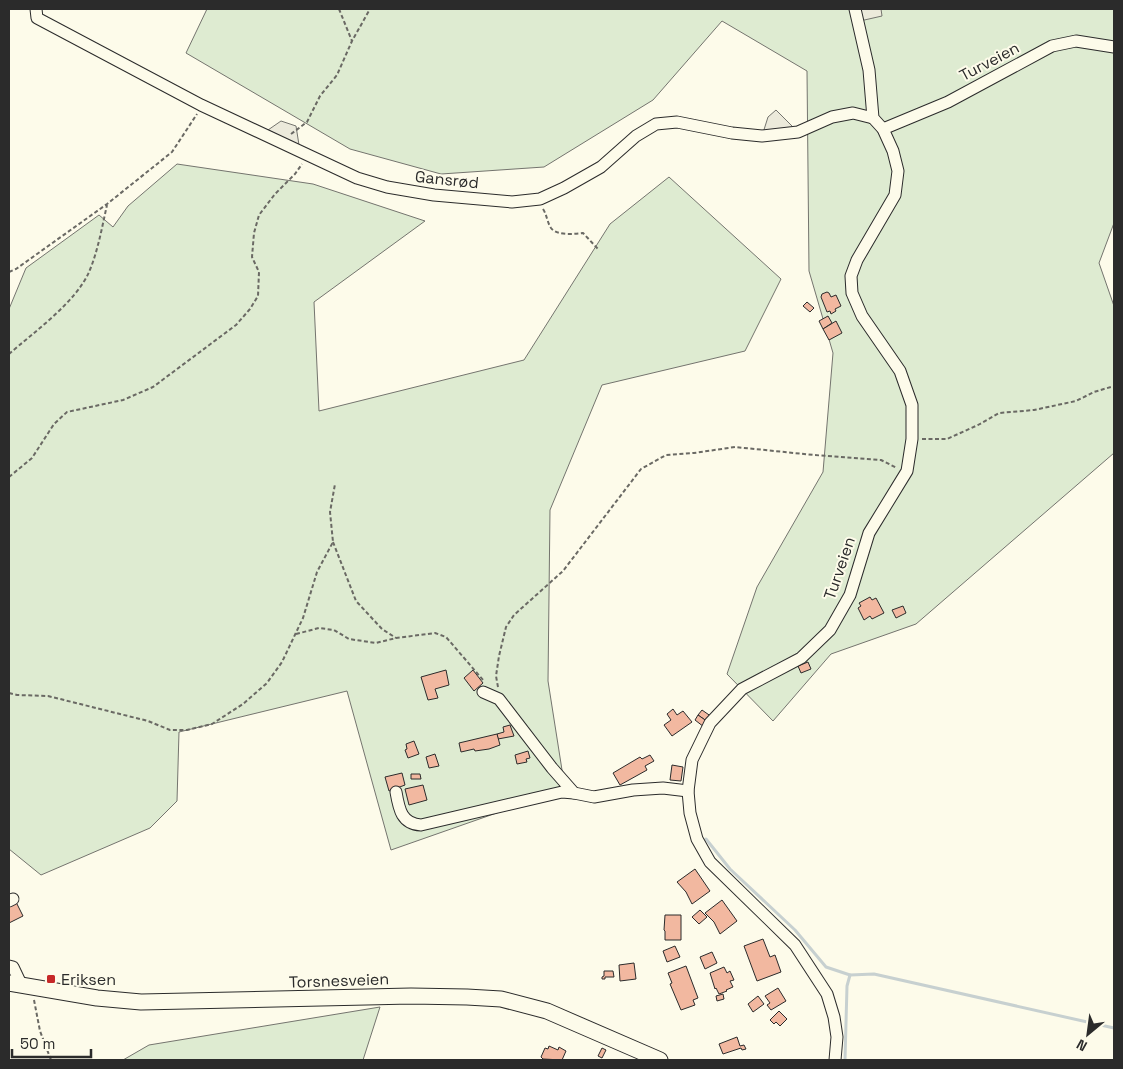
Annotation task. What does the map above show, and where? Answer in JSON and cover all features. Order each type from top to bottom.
[{"type":"main road","name":"Torsnesveien","points":[[21,985],[97,998],[141,1002],[411,996],[501,999],[547,1011],[660,1060]]},
{"type":"street","name":"Gansrød","points":[[36,9],[37,18],[201,105],[281,141],[307,156],[387,188],[434,195],[512,202],[540,199],[564,188],[601,166],[636,136],[656,124],[677,122],[732,133],[762,136],[798,132],[832,117],[853,113],[873,118]]},
{"type":"street","points":[[855,9],[868,70],[873,118]]},
{"type":"street","name":"Turveien","points":[[882,129],[948,102],[1052,46],[1076,41],[1114,47]]},
{"type":"street","name":"Turveien","points":[[835,1060],[837,1037],[834,1016],[827,994],[795,945],[710,862],[696,839],[688,791],[692,760],[710,723],[742,689],[801,658],[830,630],[850,595],[869,533],[906,471],[912,439],[912,405],[900,371],[862,316],[852,294],[852,276],[857,260],[895,195],[898,171],[893,151],[882,129],[873,118]]},
{"type":"street","points":[[483,692],[499,699],[552,768],[574,793]]},
{"type":"street","points":[[396,792],[398,806],[406,820],[411,824],[421,825],[562,792],[594,798],[633,790],[663,788],[688,791]]},
{"type":"street","points":[[10,964],[21,985]]},
{"type":"path","points":[[338,9],[352,40]]},
{"type":"path","points":[[281,141],[307,122],[320,96],[336,75],[352,40],[370,9]]},
{"type":"path","points":[[9,272],[16,269],[107,204],[172,152],[186,133],[201,105]]},
{"type":"path","points":[[9,477],[32,458],[54,424],[67,412],[123,400],[153,387],[236,325],[258,296],[258,272],[252,258],[254,233],[259,214],[295,174],[307,156]]},
{"type":"path","points":[[540,199],[541,206],[548,215],[552,228],[556,232],[571,235],[583,233],[598,249]]},
{"type":"path","points":[[9,354],[61,308],[79,289],[88,273],[100,239],[107,204]]},
{"type":"path","points":[[912,439],[947,439],[999,413],[1034,410],[1076,401],[1094,392],[1114,386]]},
{"type":"path","points":[[499,699],[496,676],[506,627],[514,615],[563,571],[641,469],[666,455],[735,447],[881,460],[892,467],[906,471]]},
{"type":"path","points":[[335,484],[330,512],[333,542],[356,601],[382,629],[396,638]]},
{"type":"path","points":[[9,693],[48,696],[140,719],[170,730],[187,730],[212,724],[243,704],[267,683],[277,669],[296,634],[317,572],[333,542]]},
{"type":"path","points":[[296,634],[319,628],[334,630],[349,639],[376,643],[396,638],[435,633],[446,637],[499,699]]},
{"type":"path","points":[[21,985],[50,1060]]},
{"type":"green space","points":[[207,9],[1114,9],[1114,223],[1099,263],[1114,306],[1114,453],[916,624],[831,654],[773,721],[727,674],[757,587],[823,472],[833,353],[809,271],[807,71],[722,21],[653,100],[544,167],[441,174],[350,149],[186,53]]},
{"type":"green space","points":[[177,164],[313,184],[425,221],[314,302],[319,411],[524,360],[610,224],[669,177],[781,279],[745,351],[602,385],[550,510],[548,681],[565,789],[391,850],[347,691],[179,732],[177,801],[150,828],[41,875],[9,849],[9,309],[26,268],[99,215],[113,227],[128,206]]},
{"type":"green space","points":[[380,1007],[363,1060],[123,1060],[149,1045]]},
{"type":"shaded area","points":[[858,9],[881,9],[882,16],[860,21]]},
{"type":"shaded area","points":[[776,110],[798,132],[762,136],[768,117]]},
{"type":"shaded area","points":[[281,121],[296,126],[299,145],[268,130]]},
{"type":"building","points":[[827,292],[831,297],[836,295],[841,306],[831,314],[830,311],[827,312],[821,297],[822,294]]},
{"type":"building","points":[[807,302],[814,308],[810,312],[803,306]]},
{"type":"building","points":[[828,316],[832,323],[823,329],[819,321]]},
{"type":"building","points":[[836,321],[842,333],[829,340],[823,329]]},
{"type":"building","points":[[870,597],[872,600],[876,598],[884,613],[872,619],[870,616],[864,620],[858,608],[861,606],[859,603]]},
{"type":"building","points":[[903,606],[906,613],[896,618],[892,610]]},
{"type":"building","points":[[808,662],[811,669],[801,673],[798,666]]},
{"type":"building","points":[[446,670],[449,685],[435,689],[438,698],[428,700],[421,677]]},
{"type":"building","points":[[473,670],[483,683],[474,691],[464,678]]},
{"type":"building","points":[[673,709],[677,715],[683,711],[692,722],[672,736],[664,725],[671,720],[667,714]]},
{"type":"building","points":[[702,710],[712,717],[708,722],[698,715]]},
{"type":"building","points":[[698,715],[708,722],[704,727],[695,720]]},
{"type":"building","points":[[510,725],[514,736],[498,739],[497,734],[504,732],[503,727]]},
{"type":"building","points":[[497,734],[500,745],[489,749],[475,751],[474,749],[461,752],[459,743]]},
{"type":"building","points":[[414,741],[419,754],[408,758],[405,750],[407,749],[406,744]]},
{"type":"building","points":[[528,751],[530,758],[526,759],[527,762],[517,764],[515,755]]},
{"type":"building","points":[[435,754],[439,766],[429,768],[426,757]]},
{"type":"building","points":[[650,755],[654,761],[645,766],[647,770],[620,785],[613,773],[640,757],[642,759]]},
{"type":"building","points":[[672,765],[683,767],[681,781],[670,780]]},
{"type":"building","points":[[402,773],[405,785],[389,791],[385,777]]},
{"type":"building","points":[[411,774],[420,774],[421,779],[411,779]]},
{"type":"building","points":[[423,785],[427,800],[409,805],[405,789]]},
{"type":"building","points":[[695,869],[710,891],[692,904],[686,892],[677,882]]},
{"type":"building","points":[[722,900],[737,921],[720,934],[714,922],[705,913]]},
{"type":"building","points":[[16,902],[23,916],[9,923],[9,906]]},
{"type":"building","points":[[700,910],[707,917],[699,924],[692,917]]},
{"type":"building","points":[[665,915],[681,915],[681,940],[665,940]]},
{"type":"building","points":[[763,939],[770,957],[775,955],[781,972],[757,981],[744,946]]},
{"type":"building","points":[[675,946],[680,957],[667,962],[663,951]]},
{"type":"building","points":[[712,952],[717,963],[705,969],[700,957]]},
{"type":"building","points":[[634,963],[636,979],[620,981],[619,965]]},
{"type":"building","points":[[686,966],[698,998],[693,1000],[695,1005],[681,1010],[670,984],[672,983],[668,973]]},
{"type":"building","points":[[724,967],[727,973],[730,971],[734,980],[730,981],[733,987],[719,994],[715,989],[710,973]]},
{"type":"building","points":[[604,971],[613,971],[614,977],[602,979]]},
{"type":"building","points":[[778,988],[786,1001],[771,1010],[767,1005],[770,1003],[765,996]]},
{"type":"building","points":[[723,994],[724,999],[717,1001],[716,996]]},
{"type":"building","points":[[758,996],[764,1004],[753,1012],[748,1004]]},
{"type":"building","points":[[779,1011],[787,1019],[780,1026],[770,1020]]},
{"type":"building","points":[[737,1037],[740,1046],[744,1045],[746,1049],[742,1050],[741,1048],[723,1054],[719,1044]]},
{"type":"building","points":[[549,1046],[558,1050],[559,1047],[566,1051],[562,1060],[543,1059],[541,1057],[545,1048],[548,1049]]},
{"type":"building","points":[[602,1048],[606,1050],[602,1058],[598,1056]]},
{"type":"waterway","points":[[706,839],[730,869],[795,930],[826,967],[850,975],[874,974],[1114,1028]]},
{"type":"waterway","points":[[845,1060],[847,986],[850,975]]},
{"type":"place","name":"Eriksen","points":[[51,979]]}]
